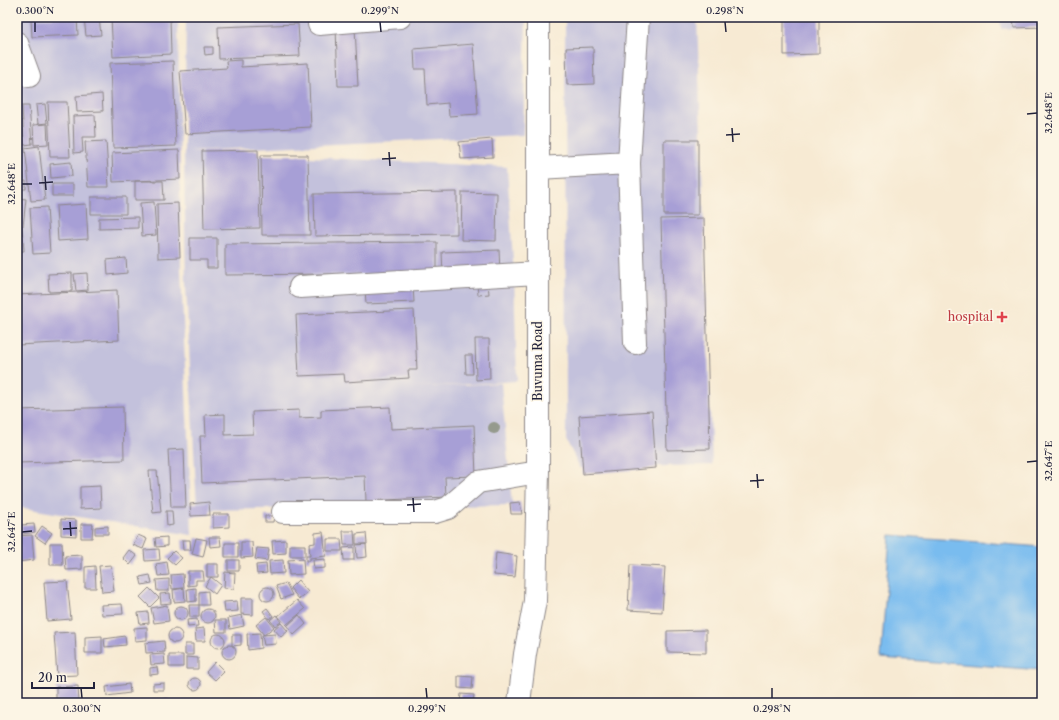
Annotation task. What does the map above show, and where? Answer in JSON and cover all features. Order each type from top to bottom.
[{"type":"street","points":[[319,24],[400,17]]},
{"type":"street","name":"Buvuma Road","points":[[519,703],[525,654],[535,601],[538,472],[538,17]]},
{"type":"street","points":[[635,343],[629,163],[638,17]]},
{"type":"street","points":[[17,43],[29,76]]},
{"type":"street","points":[[538,168],[629,163]]},
{"type":"street","points":[[300,287],[538,273]]},
{"type":"street","points":[[283,512],[436,512],[448,508],[478,482],[538,472]]},
{"type":"shaded area","points":[[17,17],[178,17],[181,270],[192,535],[17,507]]},
{"type":"shaded area","points":[[526,17],[523,135],[190,151],[507,167],[514,276],[517,381],[406,388],[501,383],[512,505],[197,510],[186,286],[184,151],[186,19]]},
{"type":"shaded area","points":[[565,17],[697,17],[712,465],[580,468],[566,440]]},
{"type":"shaded area","points":[[1000,17],[1042,17],[1042,27],[1001,29]]},
{"type":"water","points":[[890,535],[1042,547],[1042,670],[881,658]]},
{"type":"building","points":[[77,17],[78,35],[32,37],[31,19]]},
{"type":"building","points":[[84,17],[99,17],[101,35],[86,36]]},
{"type":"building","points":[[111,17],[170,17],[171,54],[113,57]]},
{"type":"building","points":[[784,17],[819,17],[819,54],[784,55]]},
{"type":"building","points":[[1013,17],[1042,17],[1042,27],[1014,28]]},
{"type":"building","points":[[298,24],[300,56],[219,59],[218,27]]},
{"type":"building","points":[[336,27],[355,27],[358,86],[338,86]]},
{"type":"building","points":[[473,44],[478,114],[449,116],[448,103],[427,105],[425,69],[415,69],[414,49]]},
{"type":"building","points":[[204,47],[213,47],[213,54],[205,55]]},
{"type":"building","points":[[593,47],[594,84],[567,85],[566,48]]},
{"type":"building","points":[[241,60],[241,67],[308,63],[311,127],[185,134],[180,71],[227,68],[226,61]]},
{"type":"building","points":[[173,61],[176,146],[113,148],[110,63]]},
{"type":"building","points":[[102,94],[103,111],[77,112],[76,96]]},
{"type":"building","points":[[48,102],[67,102],[70,157],[50,157]]},
{"type":"building","points":[[45,104],[47,123],[38,124],[36,105]]},
{"type":"building","points":[[22,106],[29,106],[32,144],[24,145]]},
{"type":"building","points":[[95,115],[96,137],[82,137],[83,152],[74,153],[73,116]]},
{"type":"building","points":[[47,124],[48,144],[34,145],[33,125]]},
{"type":"building","points":[[492,139],[493,157],[461,159],[459,142]]},
{"type":"building","points":[[664,140],[698,140],[698,215],[664,215]]},
{"type":"building","points":[[106,141],[109,187],[88,187],[85,142]]},
{"type":"building","points":[[39,146],[45,200],[31,201],[25,148]]},
{"type":"building","points":[[179,150],[180,179],[113,182],[112,153]]},
{"type":"building","points":[[258,150],[260,228],[204,229],[202,151]]},
{"type":"building","points":[[261,155],[308,155],[310,235],[262,235]]},
{"type":"building","points":[[71,162],[72,176],[51,178],[50,164]]},
{"type":"building","points":[[17,174],[23,174],[24,179],[17,180]]},
{"type":"building","points":[[19,181],[26,181],[26,189],[19,189]]},
{"type":"building","points":[[135,181],[163,181],[164,200],[135,200]]},
{"type":"building","points":[[52,184],[73,184],[73,196],[52,196]]},
{"type":"building","points":[[457,192],[457,234],[315,236],[314,194]]},
{"type":"building","points":[[462,192],[497,193],[496,241],[461,240]]},
{"type":"building","points":[[91,197],[126,197],[126,214],[91,214]]},
{"type":"building","points":[[17,198],[26,199],[23,226],[17,225]]},
{"type":"building","points":[[154,202],[156,235],[142,236],[140,203]]},
{"type":"building","points":[[178,203],[180,257],[158,258],[157,204]]},
{"type":"building","points":[[86,204],[88,239],[58,241],[56,206]]},
{"type":"building","points":[[47,207],[50,253],[33,254],[30,208]]},
{"type":"building","points":[[138,217],[138,228],[99,229],[99,218]]},
{"type":"building","points":[[704,218],[710,449],[667,450],[661,219]]},
{"type":"building","points":[[17,227],[22,227],[24,251],[17,251]]},
{"type":"building","points":[[190,238],[217,238],[217,268],[207,268],[207,260],[190,260]]},
{"type":"building","points":[[437,242],[437,273],[225,275],[225,244]]},
{"type":"building","points":[[499,250],[500,273],[443,275],[442,252]]},
{"type":"building","points":[[126,258],[127,273],[108,275],[107,260]]},
{"type":"building","points":[[72,273],[72,291],[49,292],[48,274]]},
{"type":"building","points":[[87,273],[88,290],[76,291],[74,274]]},
{"type":"building","points":[[477,283],[488,283],[489,294],[478,295]]},
{"type":"building","points":[[413,285],[414,302],[366,304],[365,288]]},
{"type":"building","points":[[117,290],[119,340],[17,345],[17,295]]},
{"type":"building","points":[[414,310],[417,370],[408,370],[409,378],[345,382],[344,374],[299,376],[296,315]]},
{"type":"building","points":[[475,339],[489,339],[490,379],[476,380]]},
{"type":"building","points":[[465,355],[472,355],[473,374],[466,374]]},
{"type":"building","points":[[123,407],[124,460],[17,463],[17,410]]},
{"type":"building","points":[[390,407],[391,429],[474,425],[476,476],[445,477],[446,497],[366,501],[365,476],[202,483],[200,436],[206,436],[205,415],[225,414],[225,435],[253,434],[252,412],[299,410],[299,418],[321,417],[321,410]]},
{"type":"building","points":[[652,411],[656,468],[583,474],[579,416]]},
{"type":"building","points":[[184,449],[186,507],[171,507],[168,450]]},
{"type":"building","points":[[149,471],[157,471],[161,512],[153,513]]},
{"type":"building","points":[[100,486],[101,508],[80,509],[80,487]]},
{"type":"building","points":[[209,502],[210,515],[191,516],[190,504]]},
{"type":"building","points":[[520,502],[522,514],[511,514],[510,503]]},
{"type":"building","points":[[166,511],[172,511],[173,525],[167,526]]},
{"type":"building","points":[[213,514],[229,514],[229,527],[213,528]]},
{"type":"building","points":[[265,516],[274,516],[273,522],[265,522]]},
{"type":"building","points":[[61,519],[76,520],[76,536],[61,535]]},
{"type":"building","points":[[34,524],[35,532],[22,534],[21,525]]},
{"type":"building","points":[[81,524],[93,524],[92,538],[81,538]]},
{"type":"building","points":[[42,526],[52,533],[45,543],[35,536]]},
{"type":"building","points":[[108,526],[108,534],[95,534],[95,527]]},
{"type":"building","points":[[343,531],[354,531],[355,545],[344,545]]},
{"type":"building","points":[[323,532],[326,556],[310,558],[310,561],[306,561],[306,556],[310,556],[309,544],[315,543],[315,533]]},
{"type":"building","points":[[366,533],[367,544],[356,544],[356,534]]},
{"type":"building","points":[[32,535],[34,560],[17,562],[17,536]]},
{"type":"building","points":[[138,535],[147,539],[143,549],[133,545]]},
{"type":"building","points":[[167,537],[167,546],[156,547],[155,538]]},
{"type":"building","points":[[209,537],[220,537],[221,546],[210,547]]},
{"type":"building","points":[[196,538],[207,540],[203,557],[192,554]]},
{"type":"building","points":[[327,539],[341,539],[342,551],[327,551]]},
{"type":"building","points":[[182,540],[190,540],[191,550],[183,550]]},
{"type":"building","points":[[286,540],[286,553],[273,554],[272,541]]},
{"type":"building","points":[[241,542],[252,542],[253,557],[241,558]]},
{"type":"building","points":[[50,543],[62,543],[63,565],[50,565]]},
{"type":"building","points":[[225,543],[238,543],[238,557],[225,557]]},
{"type":"building","points":[[366,544],[367,557],[357,558],[356,545]]},
{"type":"building","points":[[290,545],[305,545],[305,556],[290,556]]},
{"type":"building","points":[[354,547],[354,560],[344,560],[343,548]]},
{"type":"building","points":[[257,548],[269,549],[267,561],[255,559]]},
{"type":"building","points":[[159,549],[160,560],[145,561],[144,550]]},
{"type":"building","points":[[129,550],[137,556],[130,565],[123,558]]},
{"type":"building","points":[[174,551],[182,558],[175,565],[167,558]]},
{"type":"building","points":[[496,553],[517,556],[515,577],[494,575]]},
{"type":"building","points":[[82,555],[82,569],[66,570],[65,556]]},
{"type":"building","points":[[303,559],[304,574],[289,575],[288,560]]},
{"type":"building","points":[[325,559],[325,568],[314,569],[313,560]]},
{"type":"building","points":[[228,560],[239,560],[239,571],[228,571]]},
{"type":"building","points":[[283,560],[284,573],[270,574],[269,561]]},
{"type":"building","points":[[167,562],[169,575],[158,576],[156,564]]},
{"type":"building","points":[[207,564],[218,564],[218,577],[207,577]]},
{"type":"building","points":[[266,564],[267,573],[257,574],[256,565]]},
{"type":"building","points":[[111,565],[114,591],[102,592],[99,566]]},
{"type":"building","points":[[630,565],[665,567],[662,612],[628,610]]},
{"type":"building","points":[[95,566],[96,588],[85,588],[85,567]]},
{"type":"building","points":[[188,571],[203,571],[204,580],[196,580],[196,585],[188,586]]},
{"type":"building","points":[[225,572],[235,573],[234,589],[224,588]]},
{"type":"building","points":[[183,574],[184,588],[172,589],[171,575]]},
{"type":"building","points":[[150,575],[152,583],[142,585],[140,577]]},
{"type":"building","points":[[211,577],[221,585],[215,594],[205,586]]},
{"type":"building","points":[[169,579],[169,591],[157,591],[156,580]]},
{"type":"building","points":[[298,580],[308,592],[299,599],[290,588]]},
{"type":"building","points":[[67,581],[71,619],[47,621],[44,582]]},
{"type":"building","points":[[286,583],[292,595],[281,599],[276,586]]},
{"type":"building","points":[[267,587],[272,589],[274,594],[272,599],[267,601],[262,599],[260,594],[262,589]]},
{"type":"building","points":[[149,588],[159,598],[150,607],[140,597]]},
{"type":"building","points":[[184,588],[185,601],[174,602],[173,590]]},
{"type":"building","points":[[196,588],[196,601],[188,602],[187,589]]},
{"type":"building","points":[[208,591],[209,605],[199,605],[199,592]]},
{"type":"building","points":[[170,593],[171,603],[161,604],[160,594]]},
{"type":"building","points":[[241,598],[253,598],[253,615],[241,614]]},
{"type":"building","points":[[297,600],[305,609],[286,625],[278,616]]},
{"type":"building","points":[[237,601],[238,611],[225,612],[224,602]]},
{"type":"building","points":[[122,604],[123,614],[102,615],[101,605]]},
{"type":"building","points":[[167,605],[169,621],[154,623],[151,608]]},
{"type":"building","points":[[189,605],[199,605],[199,617],[190,617]]},
{"type":"building","points":[[181,606],[186,608],[188,613],[186,618],[181,620],[176,618],[174,613],[176,608]]},
{"type":"building","points":[[267,608],[273,616],[269,619],[263,611]]},
{"type":"building","points":[[208,609],[213,611],[215,616],[213,621],[208,623],[203,621],[201,616],[203,611]]},
{"type":"building","points":[[148,612],[149,623],[140,624],[138,613]]},
{"type":"building","points":[[242,615],[244,626],[230,629],[228,618]]},
{"type":"building","points":[[276,615],[281,622],[275,626],[270,620]]},
{"type":"building","points":[[299,615],[306,624],[294,635],[287,626]]},
{"type":"building","points":[[266,617],[274,627],[264,635],[256,625]]},
{"type":"building","points":[[197,619],[198,626],[188,627],[187,620]]},
{"type":"building","points":[[215,620],[226,620],[226,632],[216,632]]},
{"type":"building","points":[[281,623],[288,631],[281,637],[274,629]]},
{"type":"building","points":[[147,627],[147,640],[135,641],[134,628]]},
{"type":"building","points":[[204,628],[205,641],[196,641],[195,629]]},
{"type":"building","points":[[175,629],[180,631],[182,636],[180,641],[175,643],[170,641],[168,636],[170,631]]},
{"type":"building","points":[[706,630],[706,653],[667,652],[667,631]]},
{"type":"building","points":[[75,632],[77,675],[57,676],[54,633]]},
{"type":"building","points":[[260,633],[261,648],[248,650],[247,634]]},
{"type":"building","points":[[218,634],[223,636],[225,641],[223,646],[218,648],[213,646],[211,641],[213,636]]},
{"type":"building","points":[[275,634],[276,644],[264,645],[262,635]]},
{"type":"building","points":[[232,635],[241,635],[241,645],[232,646]]},
{"type":"building","points":[[102,636],[102,653],[85,653],[85,637]]},
{"type":"building","points":[[125,636],[126,645],[105,647],[104,639]]},
{"type":"building","points":[[164,641],[165,652],[146,653],[145,643]]},
{"type":"building","points":[[185,644],[193,644],[193,655],[185,655]]},
{"type":"building","points":[[229,645],[234,647],[236,652],[234,657],[229,659],[224,657],[222,652],[224,647]]},
{"type":"building","points":[[164,654],[165,664],[151,665],[150,655]]},
{"type":"building","points":[[169,655],[183,655],[183,667],[169,667]]},
{"type":"building","points":[[186,657],[198,658],[198,669],[186,669]]},
{"type":"building","points":[[215,662],[224,671],[215,680],[206,672]]},
{"type":"building","points":[[157,667],[158,674],[150,675],[150,668]]},
{"type":"building","points":[[458,676],[473,677],[472,689],[458,688]]},
{"type":"building","points":[[197,678],[200,679],[200,689],[193,690],[190,689],[189,682],[190,679]]},
{"type":"building","points":[[164,683],[164,690],[153,690],[153,684]]},
{"type":"building","points":[[129,684],[130,693],[107,696],[106,687]]},
{"type":"building","points":[[78,686],[79,703],[56,703],[56,687]]},
{"type":"building","points":[[461,694],[474,695],[473,703],[460,703]]},
{"type":"building","points":[[164,699],[168,699],[171,703],[160,703]]},
{"type":"place","name":"hospital","points":[[1002,317]]}]
